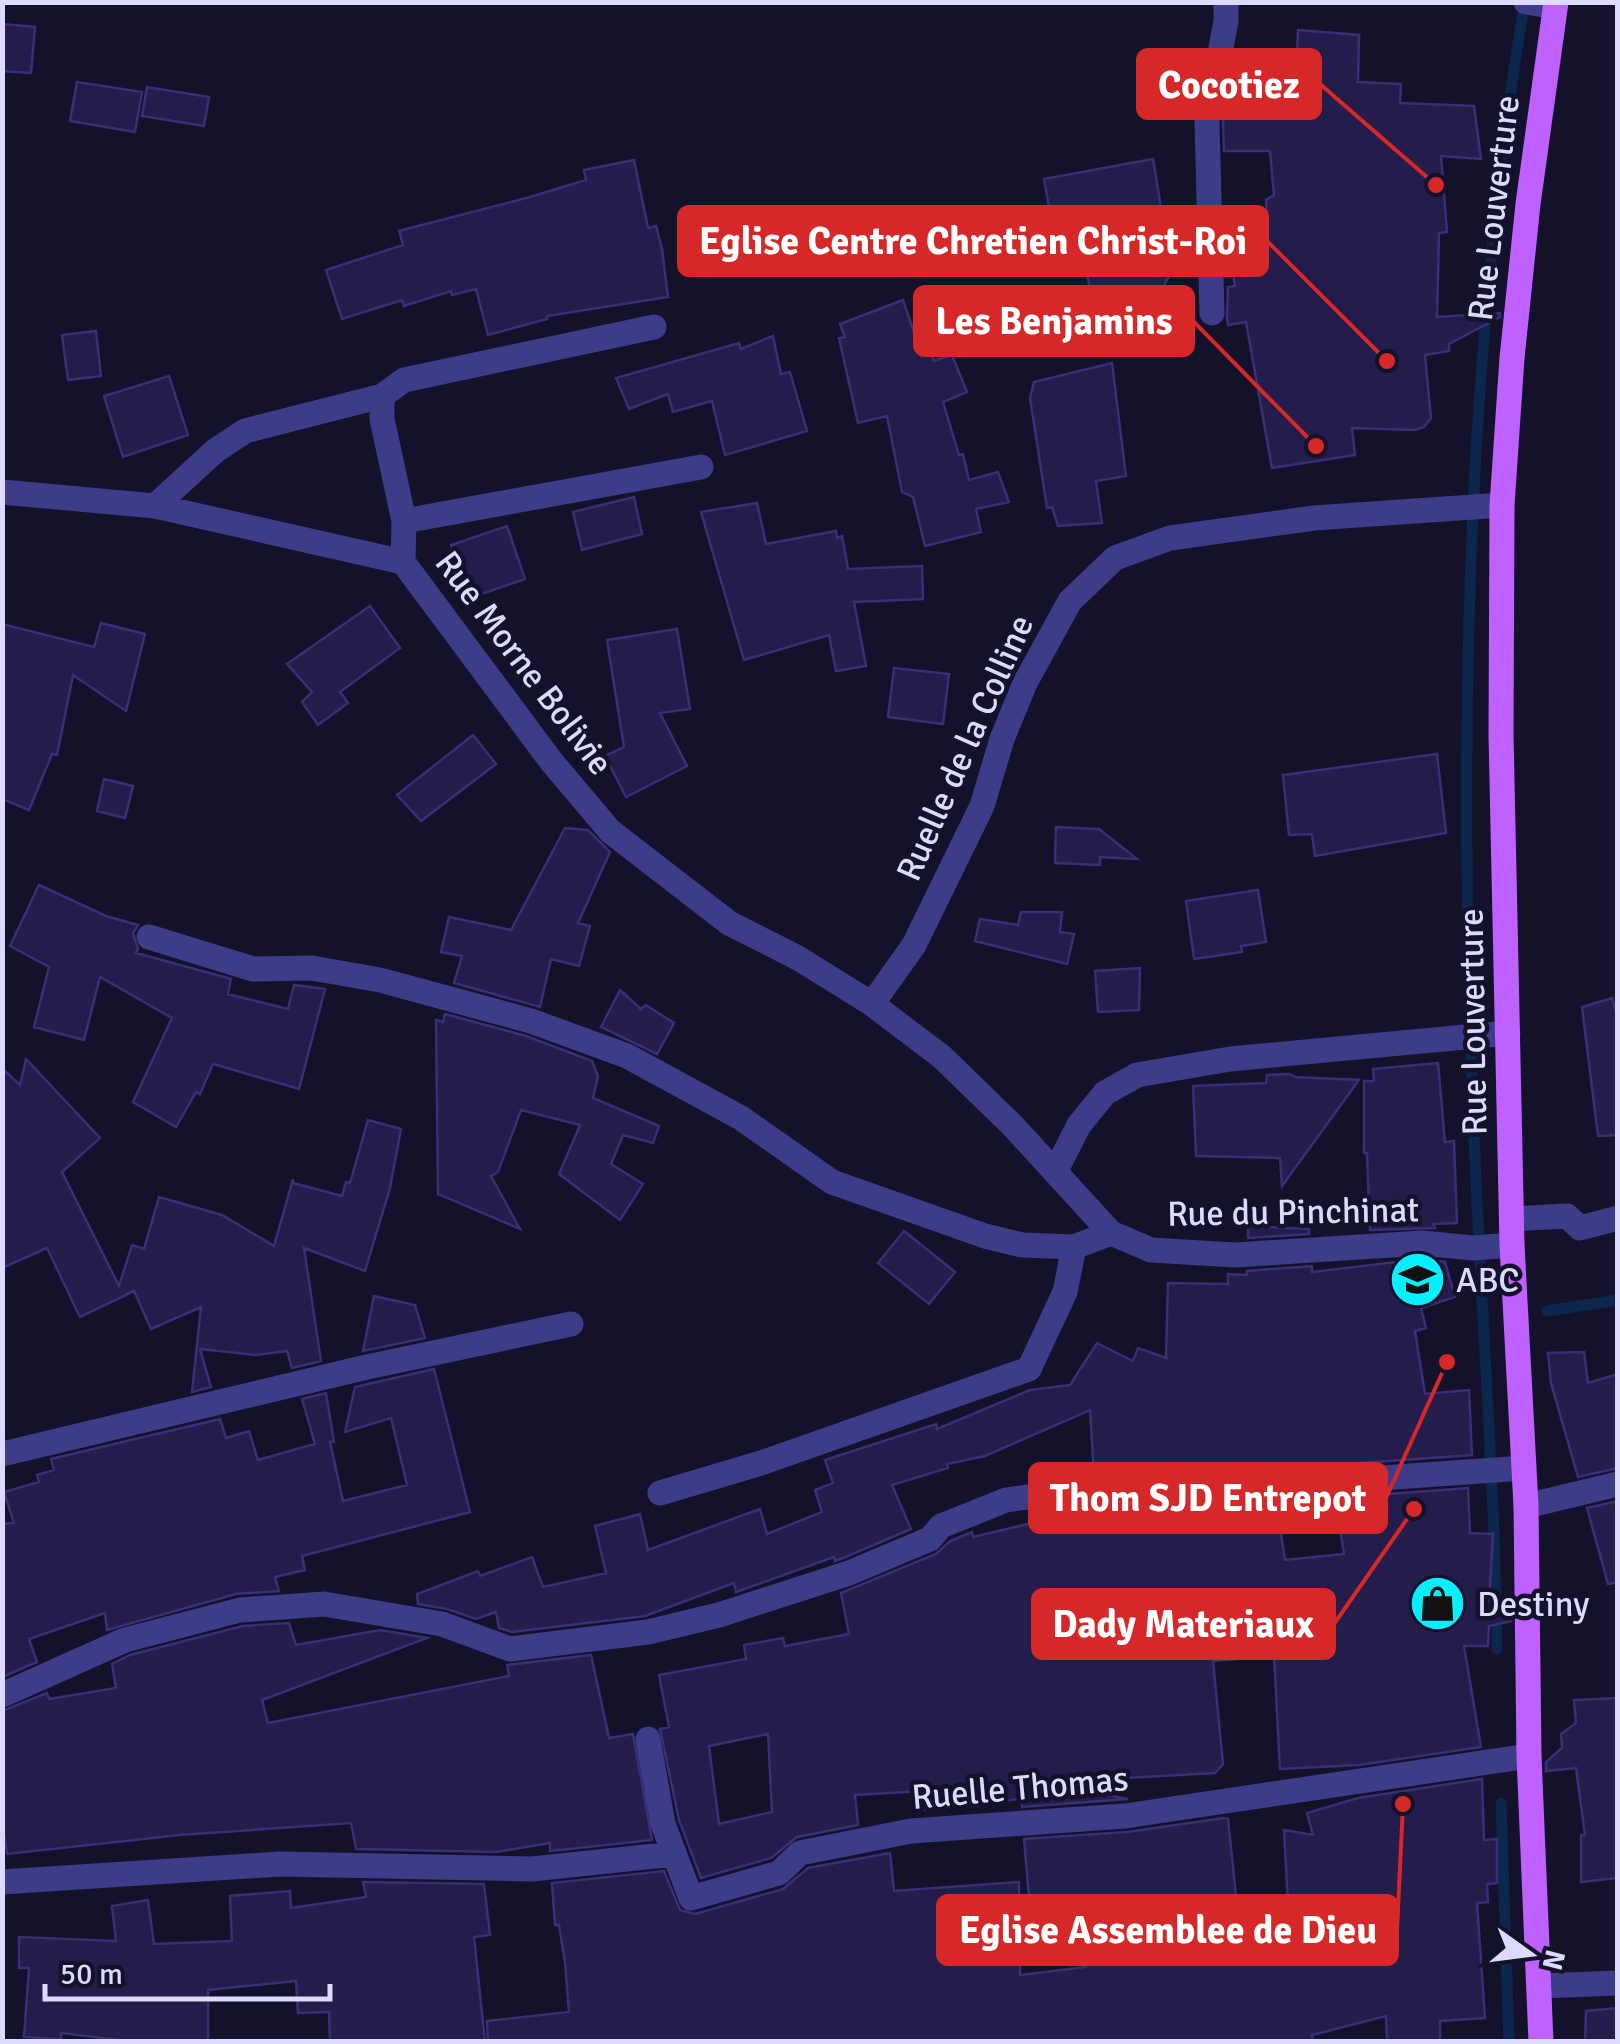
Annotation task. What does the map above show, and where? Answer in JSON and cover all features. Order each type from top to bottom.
[{"type":"main road","name":"Rue Louverture","points":[[1541,2042],[1528,1756],[1526,1506],[1502,1469],[1512,1218],[1502,734],[1482,507],[1516,320],[1542,4]]},
{"type":"street","points":[[1212,313],[1207,122],[1226,2]]},
{"type":"street","points":[[154,506],[215,451],[244,432],[382,396],[404,380],[654,328]]},
{"type":"street","points":[[382,396],[382,419],[404,521],[403,562]]},
{"type":"street","points":[[404,521],[701,468]]},
{"type":"street","name":"Rue Morne Bolivie","points":[[2,492],[154,506],[403,562],[552,761],[610,831],[729,923],[798,958],[872,1004]]},
{"type":"street","name":"Ruelle de la Colline","points":[[872,1004],[914,945],[982,806],[1025,683],[1070,601],[1115,558],[1170,538],[1314,518],[1482,507]]},
{"type":"street","points":[[149,938],[253,969],[312,968],[380,980],[532,1021],[628,1056],[741,1118],[832,1182],[985,1236],[1022,1245],[1074,1247],[1111,1233]]},
{"type":"street","name":"Rue du Pinchinat","points":[[872,1004],[942,1058],[1013,1126],[1111,1233],[1151,1250],[1235,1255],[1422,1242],[1478,1247],[1512,1245]]},
{"type":"street","points":[[1055,1172],[1079,1125],[1105,1093],[1137,1075],[1230,1059],[1508,1033]]},
{"type":"street","points":[[1512,1218],[1567,1216],[1580,1228],[1618,1218]]},
{"type":"street","points":[[660,1494],[1030,1369],[1065,1292],[1074,1247]]},
{"type":"street","points":[[2,1454],[571,1324]]},
{"type":"street","points":[[2,1696],[125,1640],[240,1610],[324,1604],[442,1624],[510,1649],[648,1632],[718,1615],[849,1573],[930,1539],[942,1526],[1006,1500],[1076,1490],[1119,1493],[1224,1489],[1502,1469]]},
{"type":"street","points":[[1526,1506],[1618,1484]]},
{"type":"street","name":"Ruelle Thomas","points":[[648,1739],[662,1824],[691,1898],[779,1873],[800,1852],[911,1831],[1125,1816],[1528,1756]]},
{"type":"street","points":[[2,1882],[280,1864],[532,1869],[674,1854]]},
{"type":"street","points":[[1539,1986],[1618,1983]]},
{"type":"building","points":[[2,24],[35,27],[31,73],[2,71]]},
{"type":"building","points":[[1298,30],[1359,35],[1358,82],[1401,84],[1400,103],[1474,106],[1481,159],[1441,156],[1447,232],[1439,233],[1437,317],[1500,313],[1500,317],[1449,344],[1449,351],[1425,355],[1431,418],[1424,427],[1352,428],[1355,455],[1272,468],[1246,322],[1228,325],[1227,318],[1228,287],[1235,286],[1231,263],[1239,261],[1236,244],[1247,238],[1248,217],[1267,214],[1266,200],[1274,195],[1270,151],[1224,151],[1223,123],[1232,75],[1296,78]]},
{"type":"building","points":[[77,82],[142,92],[135,132],[70,121]]},
{"type":"building","points":[[147,87],[209,97],[204,126],[142,116]]},
{"type":"building","points":[[1153,159],[1162,214],[1156,215],[1169,276],[1156,301],[1163,331],[1101,344],[1077,223],[1053,230],[1044,179]]},
{"type":"building","points":[[634,160],[648,228],[656,226],[662,249],[668,297],[547,316],[488,335],[476,289],[452,295],[451,291],[404,306],[402,300],[342,319],[326,270],[403,245],[399,231],[530,197],[586,180],[584,170]]},
{"type":"building","points":[[903,300],[922,356],[931,352],[934,361],[952,355],[967,392],[943,402],[969,480],[998,472],[1009,502],[976,509],[981,532],[925,546],[913,497],[902,492],[887,416],[858,423],[839,338],[845,337],[840,324]]},
{"type":"building","points":[[96,331],[101,376],[68,380],[62,335]]},
{"type":"building","points":[[773,336],[781,374],[790,372],[807,431],[725,455],[712,401],[673,412],[668,394],[629,409],[616,378],[739,343],[741,349]]},
{"type":"building","points":[[1112,363],[1126,476],[1096,481],[1102,523],[1058,526],[1052,507],[1047,508],[1030,398],[1034,382]]},
{"type":"building","points":[[169,376],[188,435],[123,457],[104,396]]},
{"type":"building","points":[[634,497],[642,534],[582,550],[573,512]]},
{"type":"building","points":[[757,503],[766,544],[836,531],[837,538],[842,536],[848,569],[922,566],[923,599],[854,602],[866,666],[836,671],[829,635],[744,660],[701,512]]},
{"type":"building","points":[[507,526],[525,579],[470,598],[451,545]]},
{"type":"building","points":[[370,606],[400,648],[340,692],[348,703],[318,725],[302,702],[312,692],[287,664]]},
{"type":"building","points":[[101,623],[145,634],[126,711],[73,675],[57,755],[52,754],[29,810],[2,799],[2,624],[94,647]]},
{"type":"building","points":[[677,629],[690,709],[660,713],[687,766],[626,797],[605,756],[624,747],[607,640]]},
{"type":"building","points":[[894,668],[949,674],[943,724],[888,717]]},
{"type":"building","points":[[473,735],[496,764],[421,821],[397,795]]},
{"type":"building","points":[[1437,754],[1446,833],[1315,856],[1312,834],[1289,835],[1283,775]]},
{"type":"building","points":[[104,779],[133,786],[125,818],[97,811]]},
{"type":"building","points":[[1056,827],[1099,829],[1137,859],[1100,857],[1100,865],[1055,863]]},
{"type":"building","points":[[565,828],[588,830],[610,852],[578,923],[590,926],[579,966],[551,959],[540,1007],[454,983],[462,956],[441,952],[449,917],[511,930]]},
{"type":"building","points":[[39,885],[106,916],[138,925],[133,933],[136,953],[231,979],[228,994],[288,1009],[294,985],[325,989],[299,1089],[213,1064],[200,1094],[196,1092],[176,1127],[133,1102],[172,1018],[100,977],[84,1040],[34,1027],[49,967],[10,946]]},
{"type":"building","points":[[1258,890],[1266,942],[1241,946],[1242,952],[1194,959],[1186,901]]},
{"type":"building","points":[[1021,912],[1062,912],[1060,932],[1074,934],[1067,964],[975,941],[980,919],[1018,925]]},
{"type":"building","points":[[1140,968],[1139,1010],[1098,1012],[1095,971]]},
{"type":"building","points":[[620,990],[641,1009],[646,1005],[674,1023],[657,1054],[601,1027]]},
{"type":"building","points":[[1612,998],[1618,1018],[1618,1135],[1598,1136],[1582,1007]]},
{"type":"building","points":[[445,1014],[526,1036],[592,1061],[598,1076],[593,1098],[659,1126],[653,1143],[623,1135],[611,1164],[643,1184],[620,1220],[559,1174],[580,1125],[521,1110],[498,1172],[491,1176],[520,1229],[438,1194],[436,1020],[443,1022]]},
{"type":"building","points":[[26,1059],[100,1138],[62,1172],[119,1286],[132,1245],[144,1249],[159,1197],[222,1215],[274,1246],[293,1179],[293,1183],[342,1196],[346,1182],[350,1183],[368,1120],[401,1129],[390,1188],[365,1271],[304,1248],[321,1361],[292,1368],[287,1351],[256,1355],[200,1349],[211,1387],[192,1392],[201,1307],[151,1329],[134,1291],[80,1317],[47,1248],[2,1268],[2,1068],[20,1085]]},
{"type":"building","points":[[1438,1063],[1445,1142],[1454,1141],[1457,1223],[1433,1224],[1435,1228],[1370,1230],[1364,1081],[1374,1081],[1373,1069]]},
{"type":"building","points":[[1267,1075],[1359,1080],[1282,1186],[1280,1158],[1196,1156],[1193,1086],[1266,1083]]},
{"type":"building","points":[[1248,1226],[1309,1229],[1309,1234],[1248,1238]]},
{"type":"building","points":[[904,1231],[955,1272],[929,1304],[878,1263]]},
{"type":"building","points":[[1422,1259],[1445,1262],[1455,1297],[1421,1308],[1426,1328],[1415,1331],[1425,1394],[1469,1390],[1472,1455],[1223,1473],[1094,1475],[1090,1410],[985,1456],[947,1464],[948,1468],[892,1485],[911,1529],[835,1561],[834,1557],[736,1592],[734,1583],[645,1616],[512,1632],[499,1628],[496,1612],[476,1619],[418,1604],[417,1594],[478,1571],[480,1576],[532,1557],[543,1587],[606,1573],[595,1526],[640,1514],[648,1550],[760,1509],[767,1534],[822,1512],[815,1490],[833,1483],[825,1460],[936,1424],[937,1429],[1030,1390],[1070,1385],[1097,1343],[1133,1361],[1138,1348],[1166,1358],[1168,1283],[1228,1284],[1228,1274],[1247,1275],[1247,1271],[1312,1266],[1312,1272]]},
{"type":"building","points":[[374,1296],[415,1305],[425,1338],[363,1351]]},
{"type":"building","points":[[1584,1352],[1588,1383],[1618,1374],[1618,1468],[1578,1477],[1551,1383],[1548,1353]]},
{"type":"building","points":[[434,1369],[470,1512],[302,1556],[305,1570],[275,1577],[279,1591],[236,1594],[107,1630],[105,1613],[29,1639],[37,1662],[2,1677],[2,1524],[14,1523],[4,1492],[39,1482],[37,1475],[54,1470],[51,1459],[220,1419],[226,1438],[249,1431],[258,1460],[315,1444],[302,1399],[326,1393],[334,1442],[330,1442],[343,1501],[407,1485],[391,1418],[345,1432],[355,1387]]},
{"type":"building","points":[[1468,1488],[1470,1533],[1493,1534],[1489,1601],[1511,1602],[1511,1621],[1489,1626],[1488,1646],[1464,1646],[1481,1747],[1359,1765],[1280,1769],[1274,1656],[1213,1661],[1223,1764],[1215,1773],[1073,1781],[1073,1788],[1128,1799],[1022,1807],[1021,1799],[925,1810],[923,1791],[855,1795],[858,1825],[797,1837],[771,1858],[701,1878],[679,1820],[660,1729],[669,1727],[659,1675],[746,1659],[744,1645],[783,1638],[785,1646],[849,1634],[841,1593],[936,1554],[950,1541],[972,1532],[973,1537],[1096,1508],[1276,1502],[1285,1560],[1344,1554],[1335,1498]],"holes":[[[768,1734],[772,1812],[719,1824],[709,1746]]]},
{"type":"building","points":[[1618,1501],[1618,1582],[1608,1584],[1587,1508]]},
{"type":"building","points":[[289,1623],[296,1645],[380,1630],[427,1638],[262,1700],[268,1723],[509,1676],[507,1665],[591,1655],[609,1738],[633,1734],[652,1840],[550,1851],[550,1843],[496,1852],[356,1849],[351,1823],[180,1835],[7,1854],[2,1821],[2,1711],[47,1693],[49,1699],[116,1688],[112,1664],[130,1655],[243,1626]]},
{"type":"building","points":[[1618,1698],[1618,1878],[1581,1882],[1581,1835],[1585,1835],[1576,1768],[1546,1771],[1546,1762],[1562,1748],[1561,1734],[1576,1723],[1574,1700]]},
{"type":"building","points":[[1482,1779],[1484,1840],[1497,1839],[1497,1883],[1487,1884],[1488,1902],[1477,1903],[1485,2018],[1440,2021],[1440,2042],[1387,2042],[1386,2016],[1312,2035],[1313,2042],[488,2042],[487,2021],[569,2012],[552,1883],[664,1871],[680,1910],[695,1914],[783,1889],[808,1868],[890,1853],[894,1891],[1019,1882],[1020,1975],[1086,1967],[1090,1906],[1030,1909],[1024,1839],[1127,1832],[1224,1818],[1228,1819],[1243,1963],[1291,1959],[1284,1830],[1313,1835],[1307,1813],[1358,1798]]},
{"type":"building","points":[[363,1882],[484,1884],[490,1935],[474,1937],[485,2042],[330,2042],[329,2012],[298,2013],[296,1981],[208,1990],[208,2042],[136,2042],[61,2033],[61,2039],[24,2037],[29,1968],[19,1968],[19,1937],[116,1941],[112,1906],[148,1900],[154,1944],[232,1941],[230,1896],[290,1891],[291,1908],[366,1897]]},
{"type":"building","points":[[1618,2008],[1618,2042],[1585,2042],[1586,2011]]},
{"type":"waterway","points":[[1497,1649],[1469,999],[1467,694],[1484,341],[1503,147],[1525,2]]},
{"type":"waterway","points":[[1547,1311],[1618,1300]]},
{"type":"waterway","points":[[1501,1803],[1509,2042]]},
{"type":"place","name":"Cocotiez","points":[[1436,185]]},
{"type":"place","name":"Eglise Centre Chretien Christ-Roi","points":[[1387,361]]},
{"type":"place","name":"Les Benjamins","points":[[1316,446]]},
{"type":"place","name":"ABC","points":[[1417,1280]]},
{"type":"place","name":"Thom SJD Entrepot","points":[[1447,1362]]},
{"type":"place","name":"Dady Materiaux","points":[[1414,1509]]},
{"type":"place","name":"Destiny","points":[[1438,1604]]},
{"type":"place","name":"Eglise Assemblee de Dieu","points":[[1403,1804]]}]
